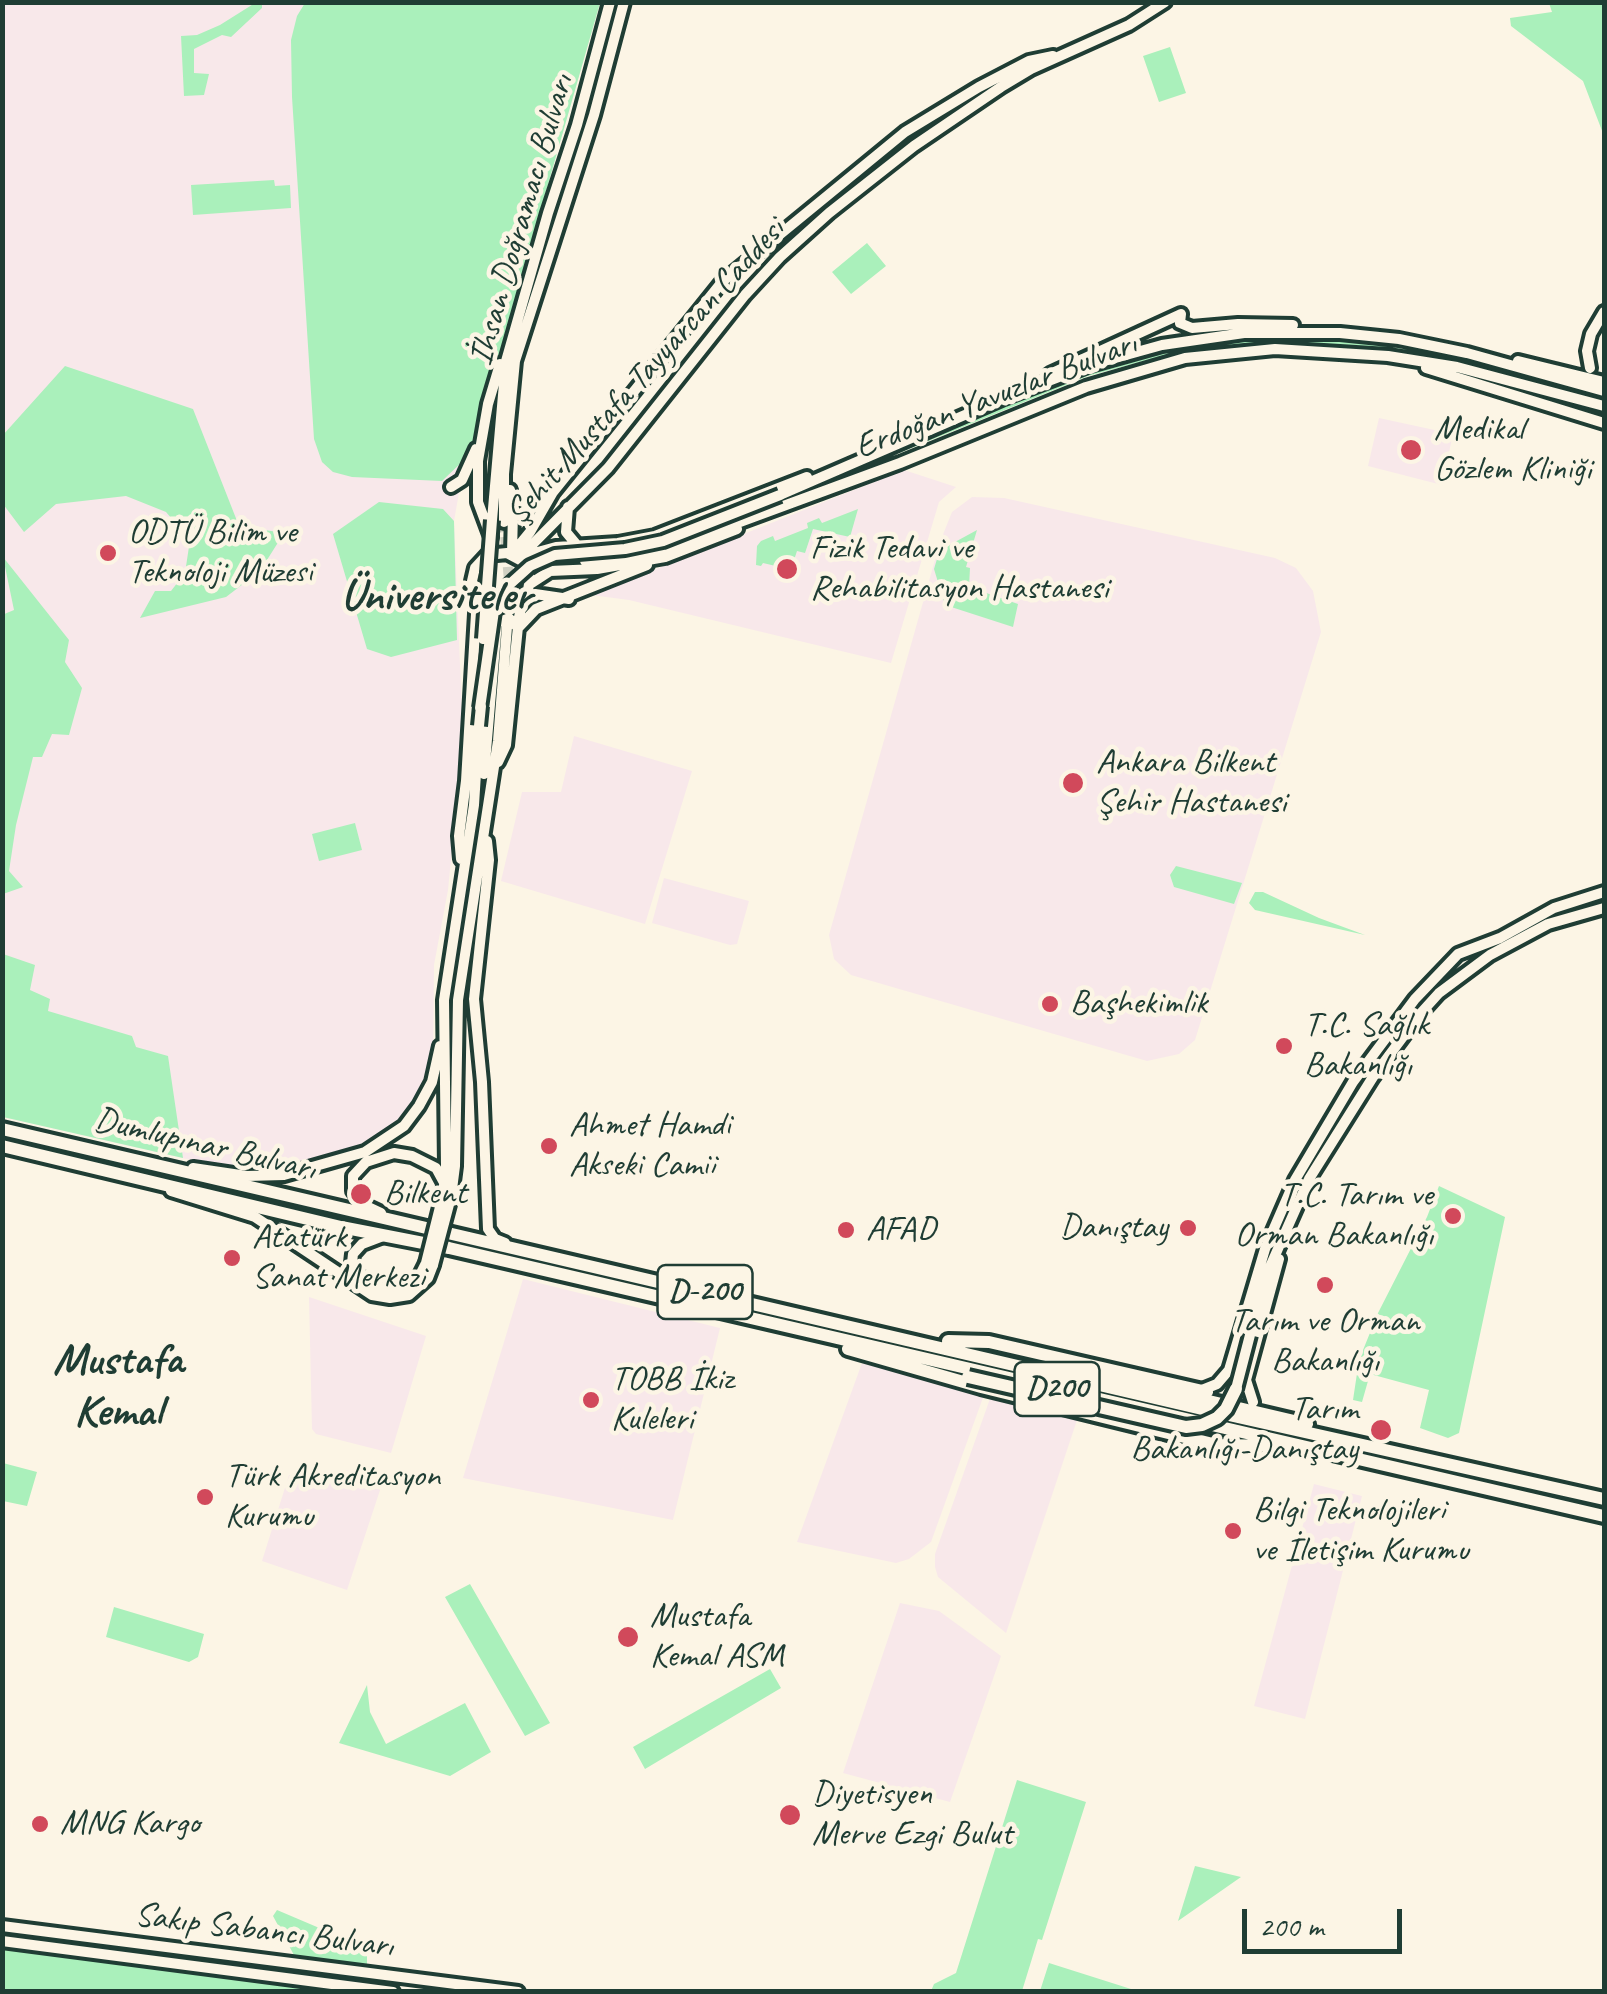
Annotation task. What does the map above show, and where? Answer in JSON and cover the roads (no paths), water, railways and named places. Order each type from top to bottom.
[{"type":"highway","name":"Dumlupınar Bulvarı","points":[[2,1129],[1604,1499]]},
{"type":"highway","name":"Dumlupınar Bulvarı","points":[[8,1148],[1604,1516]]},
{"type":"highway","points":[[892,1334],[989,1342],[1253,1402],[1278,1409],[1294,1421]]},
{"type":"highway","name":"Dumlupınar Bulvarı","points":[[813,1335],[981,1387],[1217,1446],[1300,1446]]},
{"type":"highway","name":"Dumlupınar Bulvarı","points":[[978,1356],[998,1354],[1294,1421],[1461,1460],[1528,1481]]},
{"type":"highway","points":[[913,1366],[1186,1427],[1216,1418],[1241,1384]]},
{"type":"main road","name":"İhsan Doğramacı Bulvarı","points":[[498,521],[503,381],[530,273],[577,125],[610,2]]},
{"type":"main road","name":"İhsan Doğramacı Bulvarı","points":[[447,1196],[444,1000],[474,805],[510,383],[594,115],[624,2]]},
{"type":"main road","name":"Şehit Mustafa Tayyarcan Caddesi","points":[[516,556],[608,468],[726,318],[780,257],[914,146],[1001,87],[1062,54],[1129,25],[1165,2]]},
{"type":"main road","name":"Şehit Mustafa Tayyarcan Caddesi","points":[[516,556],[540,512],[714,291],[905,132],[1017,68],[1040,57],[1062,54]]},
{"type":"main road","points":[[905,132],[914,146]]},
{"type":"main road","points":[[451,486],[462,480],[482,434],[530,273]]},
{"type":"main road","points":[[530,584],[528,571],[516,556],[509,486],[516,400],[538,286]]},
{"type":"main road","points":[[1590,373],[1591,334],[1604,312]]},
{"type":"main road","points":[[1004,398],[1180,314],[1180,323],[1192,328],[1273,324],[1359,334]]},
{"type":"main road","name":"Erdoğan Yavuzlar Bulvarı","points":[[480,708],[494,611],[510,584],[530,566],[555,555],[663,541],[1004,398],[1105,360],[1178,342],[1260,332],[1359,334],[1466,353],[1604,391]]},
{"type":"main road","name":"Erdoğan Yavuzlar Bulvarı","points":[[585,561],[683,544],[900,463],[1086,387],[1174,360],[1276,350],[1402,358],[1472,371],[1604,406]]},
{"type":"main road","points":[[1466,353],[1604,378]]},
{"type":"main road","points":[[1402,358],[1604,423]]},
{"type":"main road","points":[[482,434],[478,502],[496,552]]},
{"type":"main road","name":"Erdoğan Yavuzlar Bulvarı","points":[[516,556],[545,548],[628,541],[665,533],[795,481],[889,449]]},
{"type":"main road","name":"Erdoğan Yavuzlar Bulvarı","points":[[550,571],[597,570],[665,557],[822,491]]},
{"type":"main road","points":[[568,507],[566,532],[577,545]]},
{"type":"main road","points":[[513,513],[526,520],[540,512]]},
{"type":"main road","points":[[142,1180],[255,1216],[372,1295],[409,1295],[428,1278],[455,1166],[458,1000],[494,772],[506,746],[507,626],[530,584],[550,571],[541,561],[545,548]]},
{"type":"main road","points":[[463,874],[459,836],[466,780],[476,596],[472,581],[483,558],[496,552],[516,556]]},
{"type":"main road","points":[[507,626],[536,609],[569,599],[665,557]]},
{"type":"main road","points":[[488,606],[510,608],[523,599],[544,594],[569,599]]},
{"type":"main road","points":[[476,596],[507,626]]},
{"type":"main road","name":"İhsan Doğramacı Bulvarı","points":[[453,932],[478,818],[507,626]]},
{"type":"main road","points":[[486,830],[489,860],[474,999],[482,1082],[486,1213],[494,1239],[518,1248]]},
{"type":"main road","points":[[1202,1390],[1217,1384],[1229,1370],[1265,1249],[1290,1191],[1359,1073],[1415,999],[1458,954],[1500,938],[1554,908],[1604,892]]},
{"type":"main road","points":[[1241,1384],[1263,1285],[1309,1179],[1420,1014],[1465,972],[1548,924],[1604,908]]},
{"type":"main road","points":[[1458,954],[1468,961],[1465,972]]},
{"type":"main road","points":[[1445,965],[1465,972]]},
{"type":"main road","points":[[164,1166],[247,1176],[284,1175],[311,1170],[376,1146],[404,1126],[432,1082],[444,1000]]},
{"type":"main road","points":[[1329,1120],[1329,1129],[1341,1127]]},
{"type":"main road","points":[[410,1224],[358,1200],[352,1187],[358,1167],[383,1155],[412,1156],[440,1173],[447,1196]]},
{"type":"main road","points":[[469,1237],[486,1213]]},
{"type":"main road","points":[[1241,1384],[1285,1232]]},
{"type":"main road","points":[[390,1234],[362,1244],[353,1254],[352,1263],[362,1278],[378,1289],[392,1290],[418,1278],[430,1264]]},
{"type":"main road","points":[[1229,1370],[1253,1402]]},
{"type":"main road","name":"Sakıp Sabancı Bulvarı","points":[[2,1926],[518,1992]]},
{"type":"main road","name":"Sakıp Sabancı Bulvarı","points":[[2,1942],[394,1992]]},
{"type":"tunnel","points":[[504,522],[508,616]]},
{"type":"tunnel","points":[[510,600],[536,573],[554,565],[585,561]]},
{"type":"place","name":"Medikal Gözlem Kliniği","points":[[1411,450]]},
{"type":"place","name":"ODTÜ Bilim ve Teknoloji Müzesi","points":[[108,553]]},
{"type":"place","name":"Fizik Tedavi ve Rehabilitasyon Hastanesi","points":[[787,569]]},
{"type":"place","name":"Ankara Bilkent Şehir Hastanesi","points":[[1073,783]]},
{"type":"place","name":"Başhekimlik","points":[[1050,1004]]},
{"type":"place","name":"T.C. Sağlık Bakanlığı","points":[[1284,1046]]},
{"type":"place","name":"Ahmet Hamdi Akseki Camii","points":[[549,1146]]},
{"type":"place","name":"Bilkent","points":[[361,1194]]},
{"type":"place","name":"T.C. Tarım ve Orman Bakanlığı","points":[[1453,1216]]},
{"type":"place","name":"Danıştay","points":[[1188,1228]]},
{"type":"place","name":"AFAD","points":[[846,1230]]},
{"type":"place","name":"Atatürk Sanat Merkezi","points":[[232,1258]]},
{"type":"place","name":"Tarım ve Orman Bakanlığı","points":[[1325,1285]]},
{"type":"place","name":"TOBB İkiz Kuleleri","points":[[591,1400]]},
{"type":"place","name":"Tarım Bakanlığı-Danıştay","points":[[1381,1430]]},
{"type":"place","name":"Türk Akreditasyon Kurumu","points":[[205,1497]]},
{"type":"place","name":"Bilgi Teknolojileri ve İletişim Kurumu","points":[[1233,1531]]},
{"type":"place","name":"Mustafa Kemal ASM","points":[[628,1637]]},
{"type":"place","name":"Diyetisyen Merve Ezgi Bulut","points":[[790,1815]]},
{"type":"place","name":"MNG Kargo","points":[[40,1824]]},
{"type":"district","name":"Üniversiteler","points":[[436,597]]},
{"type":"district","name":"Mustafa Kemal","points":[[118,1387]]}]
